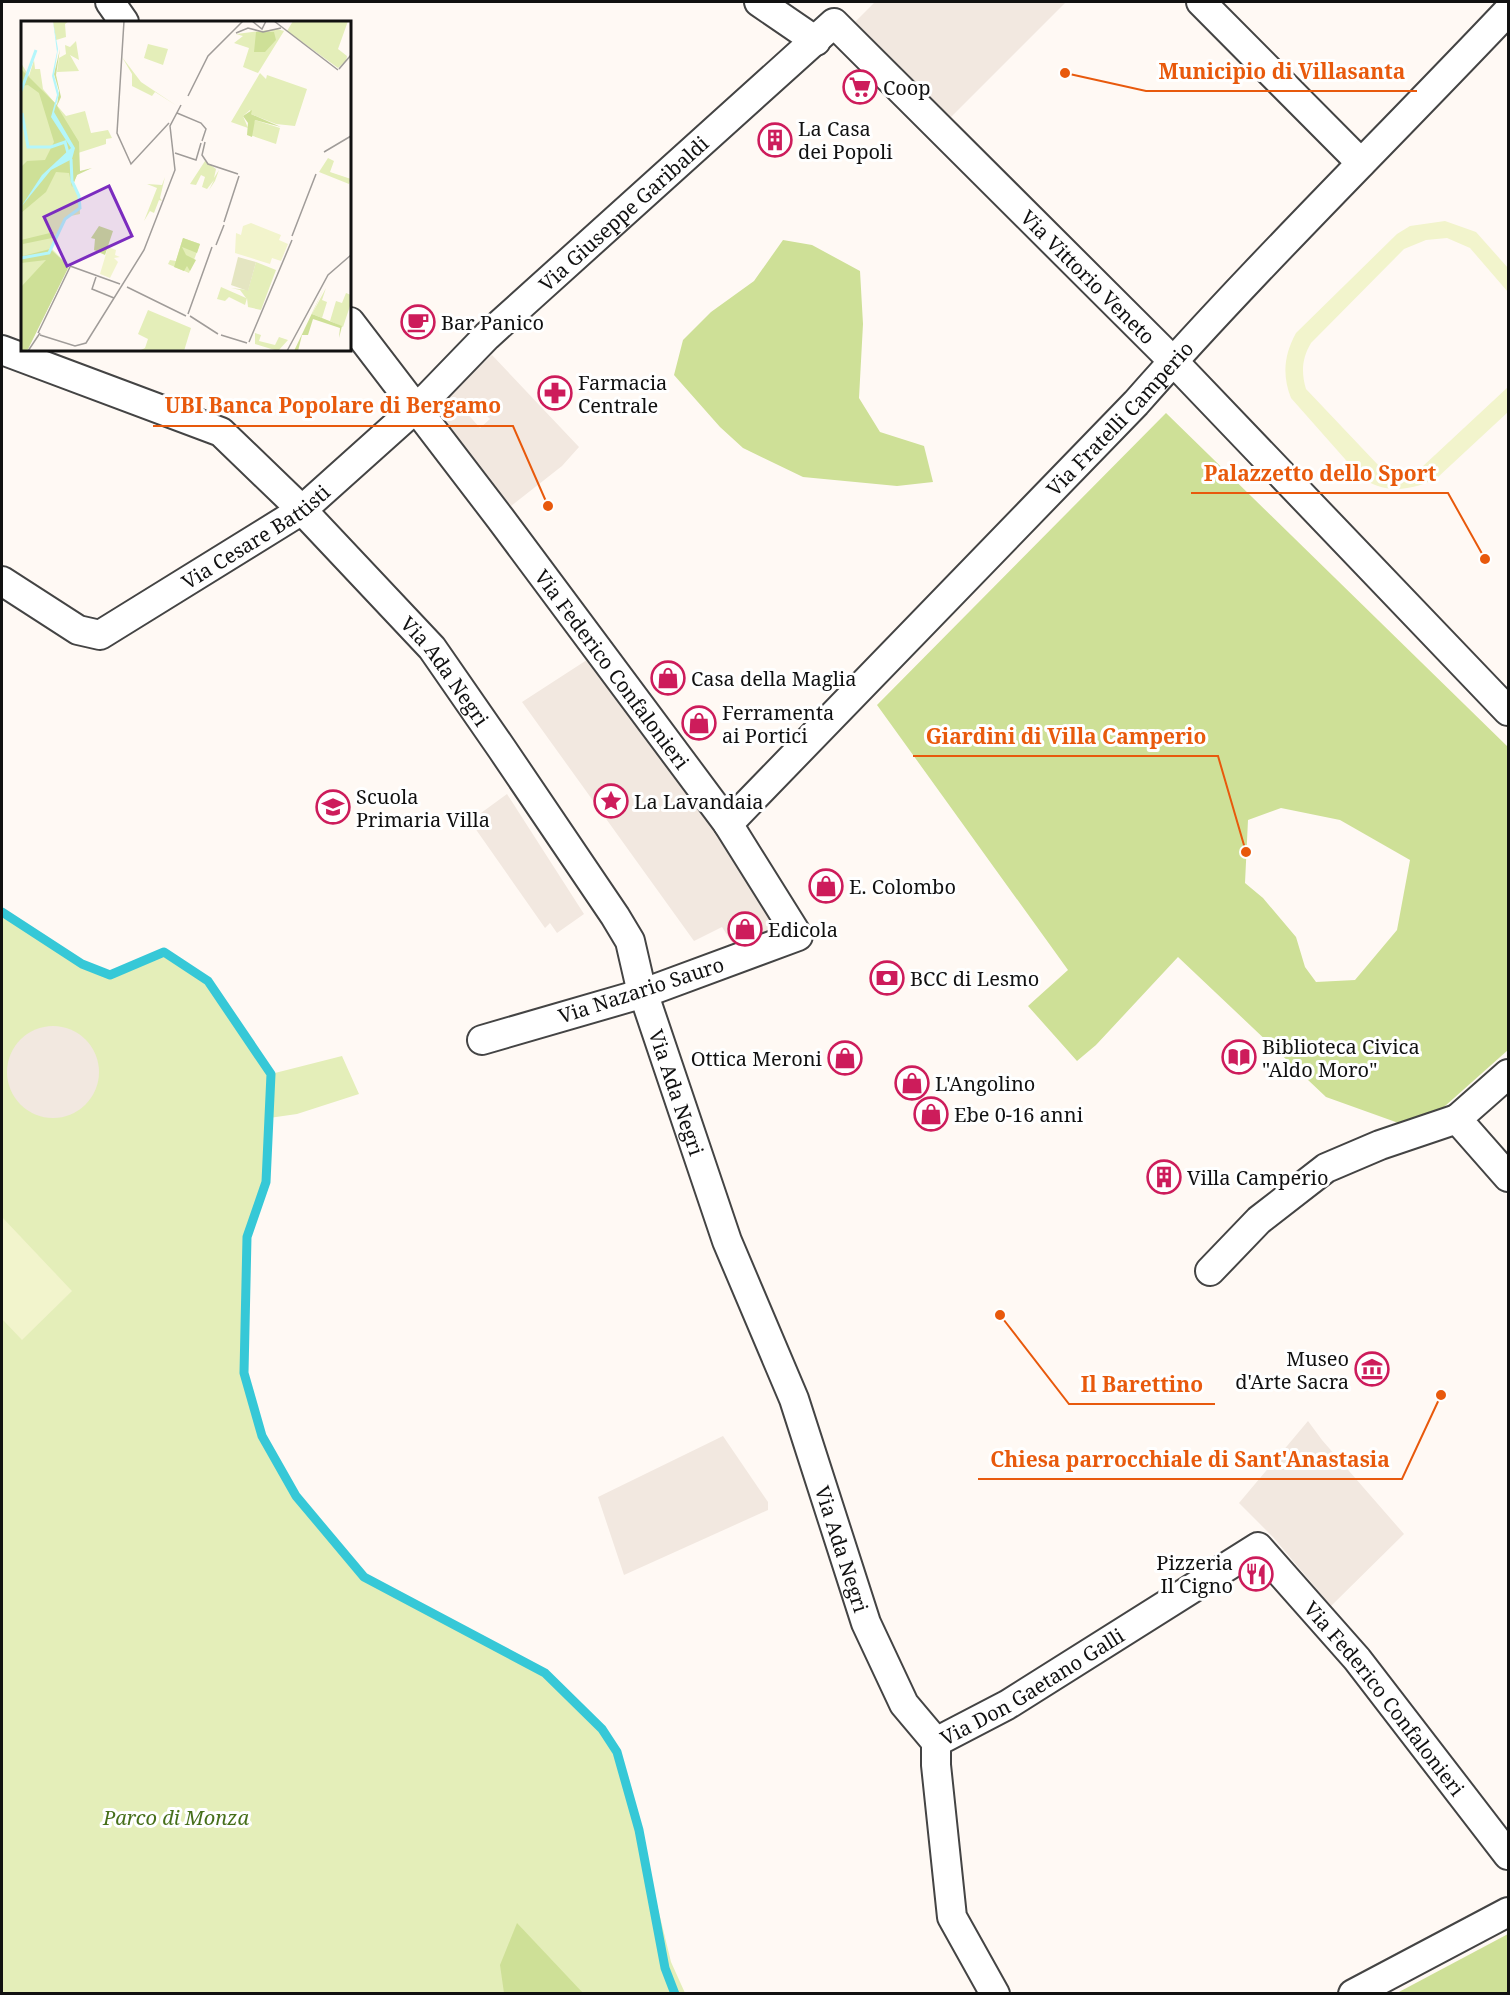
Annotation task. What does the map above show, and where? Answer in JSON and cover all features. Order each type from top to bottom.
[{"type":"street","points":[[110,2],[123,21]]},
{"type":"street","name":"Via Vittorio Veneto","points":[[759,2],[825,32],[940,130],[1173,361],[1508,708]]},
{"type":"street","points":[[1201,2],[1361,163]]},
{"type":"street","name":"Via Fratelli Camperio","points":[[728,824],[1136,403],[1504,11]]},
{"type":"street","name":"Via Giuseppe Garibaldi","points":[[416,408],[487,336],[825,32]]},
{"type":"street","name":"Via Federico Confalonieri","points":[[351,323],[728,824],[798,936]]},
{"type":"street","name":"Via Ada Negri","points":[[2,350],[221,432],[302,510],[432,648],[615,916],[630,941],[644,993],[717,1214],[794,1399],[866,1623],[904,1704],[936,1742]]},
{"type":"street","name":"Via Cesare Battisti","points":[[2,581],[78,630],[100,635],[302,510],[416,408]]},
{"type":"street","name":"Via Nazario Sauro","points":[[482,1040],[644,993],[798,936]]},
{"type":"street","points":[[1210,1270],[1259,1220],[1326,1168],[1380,1145],[1457,1119],[1509,1074]]},
{"type":"street","points":[[1457,1119],[1509,1177]]},
{"type":"street","name":"Via Federico Confalonieri","points":[[1258,1547],[1357,1659],[1509,1855]]},
{"type":"street","name":"Via Don Gaetano Galli","points":[[995,1994],[951,1917],[936,1765],[936,1742],[1007,1705],[1258,1547]]},
{"type":"street","points":[[1353,1994],[1509,1912]]},
{"type":"green space","points":[[1445,221],[1476,232],[1508,268],[1508,292],[1470,248],[1447,238],[1426,240],[1404,249],[1311,343],[1303,365],[1306,389],[1379,466],[1395,471],[1421,468],[1508,387],[1508,412],[1438,477],[1409,488],[1378,486],[1360,476],[1291,398],[1285,373],[1289,349],[1296,333],[1397,234],[1410,226]]},
{"type":"green space","points":[[783,240],[812,245],[860,271],[863,324],[859,398],[880,432],[924,446],[933,482],[897,486],[803,477],[743,448],[720,427],[674,375],[683,340],[711,312],[754,281]]},
{"type":"green space","points":[[1166,413],[1508,747],[1508,1050],[1418,1130],[1326,1097],[1178,957],[1096,1045],[1077,1061],[1028,1006],[1068,970],[877,705]],"holes":[[[1281,808],[1340,820],[1410,860],[1397,930],[1355,980],[1316,982],[1305,967],[1296,937],[1263,898],[1245,883],[1248,820]]]},
{"type":"green space","name":"Parco di Monza","points":[[2,912],[82,964],[110,975],[164,952],[208,981],[271,1074],[342,1056],[359,1094],[297,1114],[269,1118],[266,1182],[247,1237],[244,1373],[262,1436],[296,1496],[364,1577],[545,1673],[602,1729],[617,1752],[639,1830],[671,1962],[685,1993],[2,1993]]},
{"type":"green space","points":[[2,1217],[72,1291],[22,1340],[2,1319]]},
{"type":"green space","points":[[517,1923],[583,1993],[504,1993],[500,1965]]},
{"type":"green space","points":[[1508,1934],[1508,1993],[1397,1993]]},
{"type":"shaded area","points":[[875,2],[1066,2],[949,119],[853,24]]},
{"type":"shaded area","points":[[492,355],[579,447],[562,466],[511,506],[432,411]],"holes":[[[474,402],[490,419],[480,428],[465,411]]]},
{"type":"shaded area","points":[[593,656],[714,829],[780,930],[738,952],[722,927],[694,941],[522,702]]},
{"type":"shaded area","points":[[507,794],[584,914],[557,933],[550,923],[545,928],[470,821]]},
{"type":"shaded area","points":[[53,1026],[71,1029],[86,1039],[96,1054],[99,1072],[96,1090],[86,1105],[71,1115],[53,1118],[35,1115],[20,1105],[10,1090],[7,1072],[10,1054],[20,1039],[35,1029]]},
{"type":"shaded area","points":[[1308,1421],[1404,1534],[1331,1606],[1273,1537],[1239,1503]]},
{"type":"shaded area","points":[[723,1436],[768,1502],[768,1510],[624,1575],[598,1497]]},
{"type":"waterway","points":[[2,912],[82,964],[110,975],[164,952],[208,981],[271,1074],[266,1182],[247,1237],[244,1373],[262,1436],[296,1496],[364,1577],[545,1673],[602,1729],[617,1752],[639,1830],[665,1968],[675,1994]]},
{"type":"place","name":"Municipio di Villasanta","points":[[1065,73]]},
{"type":"place","name":"Coop","points":[[860,87]]},
{"type":"place","name":"La Casa dei Popoli","points":[[775,140]]},
{"type":"place","name":"Bar Panico","points":[[418,322]]},
{"type":"place","name":"Farmacia Centrale","points":[[555,393]]},
{"type":"place","name":"UBI Banca Popolare di Bergamo","points":[[548,506]]},
{"type":"place","name":"Palazzetto dello Sport","points":[[1485,559]]},
{"type":"place","name":"Casa della Maglia","points":[[668,678]]},
{"type":"place","name":"Ferramenta ai Portici","points":[[699,723]]},
{"type":"place","name":"La Lavandaia","points":[[611,801]]},
{"type":"place","name":"Scuola Primaria Villa","points":[[333,807]]},
{"type":"place","name":"Giardini di Villa Camperio","points":[[1246,852]]},
{"type":"place","name":"E. Colombo","points":[[826,886]]},
{"type":"place","name":"Edicola","points":[[745,929]]},
{"type":"place","name":"BCC di Lesmo","points":[[887,978]]},
{"type":"place","name":"Biblioteca Civica \"Aldo Moro\"","points":[[1239,1057]]},
{"type":"place","name":"Ottica Meroni","points":[[845,1058]]},
{"type":"place","name":"L'Angolino","points":[[912,1083]]},
{"type":"place","name":"Ebe 0-16 anni","points":[[931,1114]]},
{"type":"place","name":"Villa Camperio","points":[[1164,1177]]},
{"type":"place","name":"Il Barettino","points":[[1000,1315]]},
{"type":"place","name":"Museo d'Arte Sacra","points":[[1372,1369]]},
{"type":"place","name":"Chiesa parrocchiale di Sant'Anastasia","points":[[1441,1395]]},
{"type":"place","name":"Pizzeria Il Cigno","points":[[1256,1574]]}]
